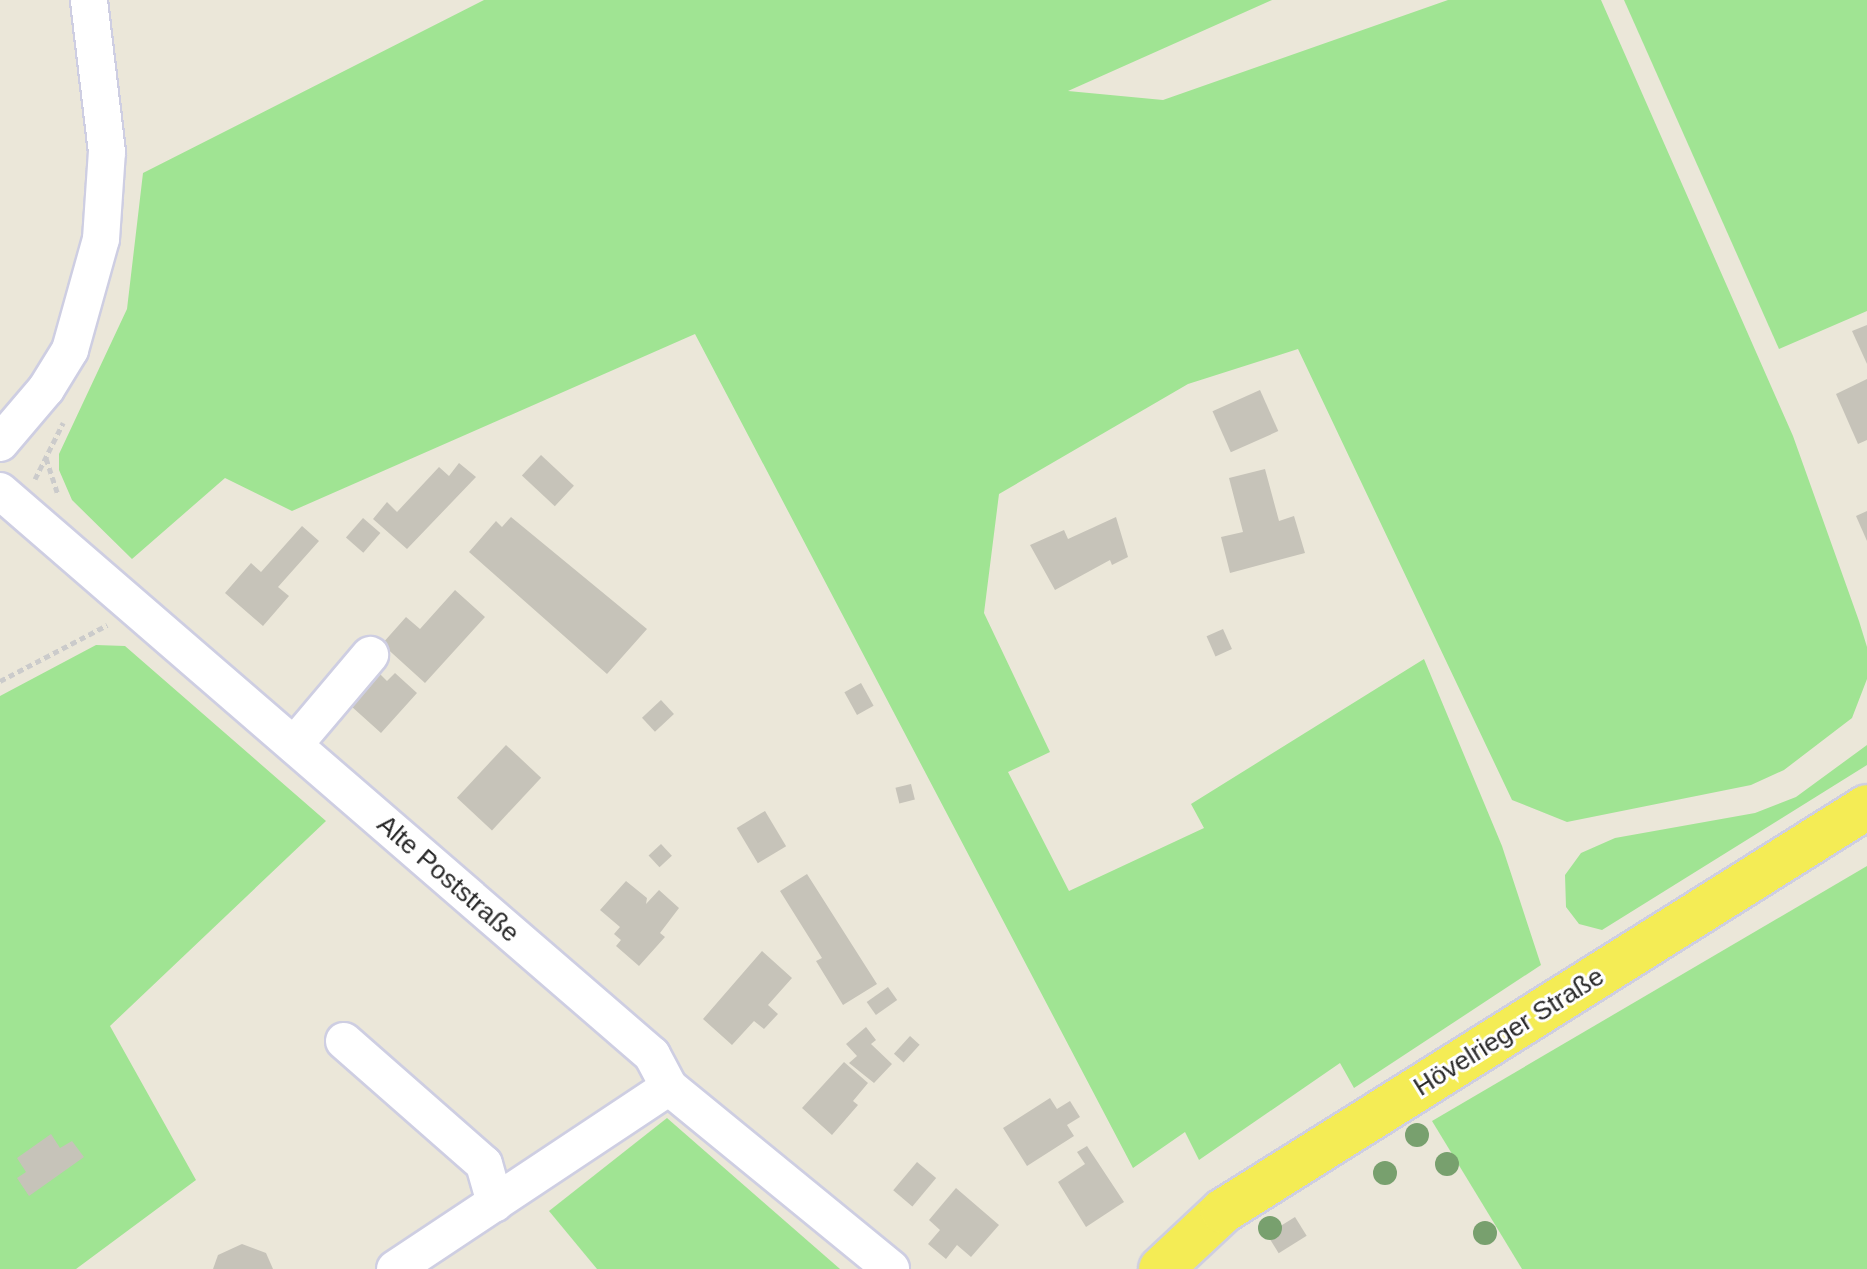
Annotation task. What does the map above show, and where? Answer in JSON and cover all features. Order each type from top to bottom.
[{"type":"main road","name":"Hövelrieger Straße","points":[[1161,1269],[1223,1211],[1867,807]]},
{"type":"street","points":[[0,443],[46,389],[70,350],[101,239],[107,152],[89,0]]},
{"type":"street","name":"Alte Poststraße","points":[[0,491],[652,1055],[669,1087],[891,1269]]},
{"type":"street","points":[[294,745],[370,655]]},
{"type":"street","points":[[344,1041],[484,1164],[495,1203]]},
{"type":"street","points":[[395,1269],[669,1087]]},
{"type":"path","points":[[0,681],[136,610]]},
{"type":"green space","points":[[484,0],[1272,0],[1068,91],[1163,100],[1448,0],[1601,0],[1793,436],[1859,621],[1867,647],[1867,679],[1852,718],[1784,770],[1751,785],[1567,822],[1512,800],[1298,349],[1188,384],[999,494],[984,613],[1050,752],[1008,772],[1069,891],[1204,828],[1191,804],[1424,659],[1502,846],[1541,965],[1354,1088],[1340,1063],[1199,1160],[1185,1132],[1133,1168],[695,334],[292,511],[225,478],[132,559],[72,500],[59,470],[59,454],[127,309],[143,173]]},
{"type":"green space","points":[[1624,0],[1867,0],[1867,311],[1779,349]]},
{"type":"green space","points":[[96,645],[125,646],[326,821],[110,1026],[196,1180],[76,1269],[0,1269],[0,696]]},
{"type":"green space","points":[[1867,745],[1867,765],[1602,930],[1579,924],[1566,907],[1565,875],[1581,853],[1615,838],[1755,813],[1796,797]]},
{"type":"green space","points":[[1867,866],[1867,1269],[1522,1269],[1432,1121]]},
{"type":"green space","points":[[667,1118],[840,1269],[597,1269],[549,1211]]},
{"type":"building","points":[[1867,325],[1867,364],[1852,331]]},
{"type":"building","points":[[1867,379],[1867,440],[1858,444],[1836,394]]},
{"type":"building","points":[[1260,390],[1278,431],[1231,452],[1212,411]]},
{"type":"building","points":[[541,455],[574,486],[555,506],[522,475]]},
{"type":"building","points":[[459,463],[476,477],[407,549],[373,519],[387,502],[397,512],[439,467],[449,476]]},
{"type":"building","points":[[1265,469],[1279,521],[1294,516],[1305,553],[1230,573],[1221,537],[1243,532],[1229,478]]},
{"type":"building","points":[[1867,511],[1867,541],[1856,516]]},
{"type":"building","points":[[511,517],[647,629],[607,674],[469,552],[496,521],[502,527]]},
{"type":"building","points":[[1116,517],[1128,557],[1112,565],[1110,560],[1055,590],[1030,545],[1064,530],[1068,539]]},
{"type":"building","points":[[363,518],[380,533],[363,553],[346,538]]},
{"type":"building","points":[[302,526],[319,541],[278,587],[289,596],[263,626],[225,593],[251,563],[261,572]]},
{"type":"building","points":[[455,590],[485,617],[425,683],[382,644],[406,617],[420,629]]},
{"type":"building","points":[[1223,629],[1232,649],[1216,656],[1207,636]]},
{"type":"building","points":[[395,673],[417,693],[381,733],[351,706],[380,674],[387,681]]},
{"type":"building","points":[[861,683],[874,706],[857,715],[844,692]]},
{"type":"building","points":[[661,700],[674,714],[655,732],[642,718]]},
{"type":"building","points":[[506,745],[541,778],[492,830],[457,798]]},
{"type":"building","points":[[911,784],[915,800],[899,803],[895,788]]},
{"type":"building","points":[[765,811],[786,846],[758,863],[737,828]]},
{"type":"building","points":[[661,844],[672,856],[659,867],[649,856]]},
{"type":"building","points":[[807,874],[877,984],[843,1005],[816,961],[822,958],[780,891]]},
{"type":"building","points":[[626,881],[647,898],[646,904],[659,890],[679,908],[660,933],[665,937],[639,966],[616,946],[621,940],[614,934],[620,927],[600,910]]},
{"type":"building","points":[[762,951],[792,978],[768,1005],[778,1014],[764,1029],[754,1021],[732,1045],[703,1019]]},
{"type":"building","points":[[888,987],[897,1000],[876,1015],[867,1002]]},
{"type":"building","points":[[866,1027],[876,1040],[871,1044],[892,1064],[874,1083],[849,1063],[857,1056],[846,1044]]},
{"type":"building","points":[[910,1036],[920,1045],[904,1063],[894,1054]]},
{"type":"building","points":[[844,1062],[868,1083],[853,1101],[858,1105],[832,1135],[802,1108]]},
{"type":"building","points":[[1050,1098],[1057,1109],[1070,1101],[1080,1117],[1067,1125],[1074,1136],[1027,1166],[1003,1128]]},
{"type":"building","points":[[51,1134],[60,1148],[72,1141],[84,1157],[29,1196],[17,1178],[26,1172],[17,1158]]},
{"type":"building","points":[[1087,1146],[1124,1202],[1086,1227],[1058,1182],[1085,1164],[1077,1152]]},
{"type":"building","points":[[917,1162],[936,1178],[912,1206],[893,1190]]},
{"type":"building","points":[[956,1188],[999,1225],[971,1257],[957,1245],[946,1259],[928,1244],[940,1230],[929,1220]]},
{"type":"building","points":[[1295,1217],[1307,1236],[1279,1253],[1267,1234]]},
{"type":"building","points":[[242,1244],[266,1253],[273,1269],[213,1269],[218,1255]]}]
